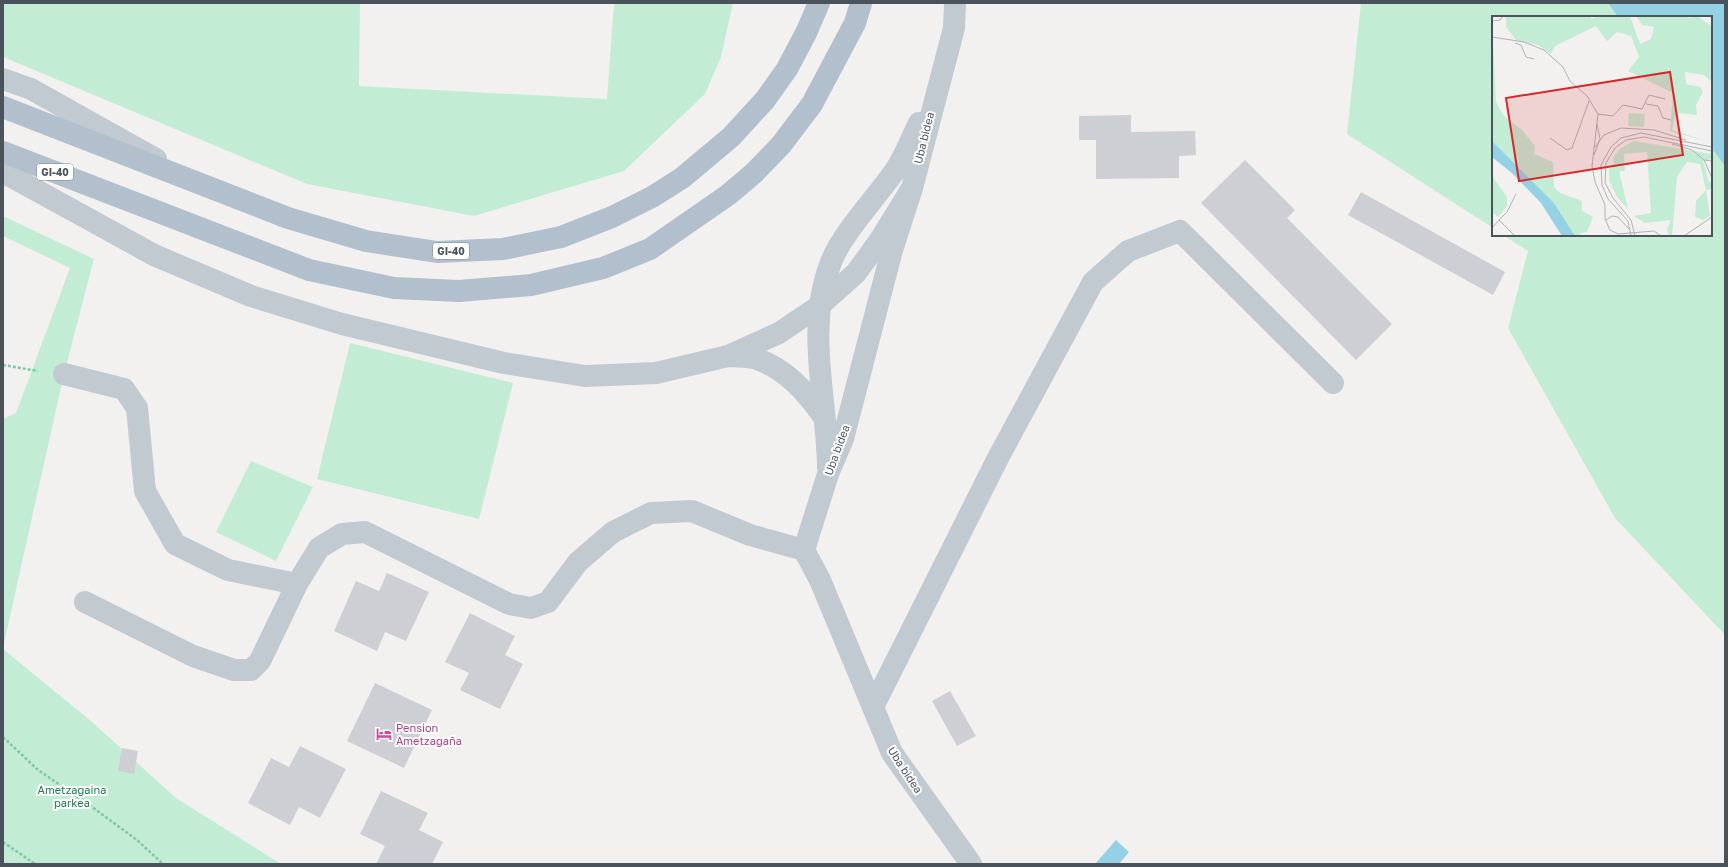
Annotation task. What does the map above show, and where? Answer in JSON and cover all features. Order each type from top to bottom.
[{"type":"main road","name":"GI-40","points":[[3,108],[288,218],[366,241],[436,252],[503,249],[561,237],[612,218],[652,197],[682,178],[731,137],[765,100],[787,69],[806,33],[819,3]]},
{"type":"main road","name":"GI-40","points":[[3,152],[309,270],[394,288],[459,291],[531,285],[603,268],[650,249],[728,195],[754,173],[781,145],[812,104],[855,23],[861,3]]},
{"type":"street","name":"Uba bidea","points":[[955,3],[954,28],[912,188],[892,250],[843,439],[828,474],[804,550],[820,580],[892,753],[971,864]]},
{"type":"street","points":[[3,79],[31,89],[199,183]]},
{"type":"street","points":[[828,474],[827,434],[818,363],[819,306],[831,261],[849,232],[895,171],[938,85]]},
{"type":"street","points":[[3,172],[154,255],[251,296],[342,324],[504,363],[586,376],[656,373],[728,356],[779,333],[819,306],[856,273],[880,240],[912,188]]},
{"type":"street","points":[[873,707],[998,458],[1093,282],[1128,251],[1180,231],[1333,383]]},
{"type":"street","points":[[728,356],[756,359],[788,375],[811,399],[824,417]]},
{"type":"street","points":[[64,374],[124,388],[137,408],[145,491],[175,544],[228,570],[297,584]]},
{"type":"street","points":[[85,602],[193,656],[234,670],[251,670],[260,661],[297,584],[319,548],[342,534],[365,532],[510,604],[531,608],[548,602],[578,562],[613,532],[651,513],[692,511],[750,535],[804,550]]},
{"type":"path","points":[[3,364],[15,368],[64,374]]},
{"type":"path","points":[[3,737],[38,770],[137,840],[163,864]]},
{"type":"path","points":[[3,842],[35,864]]},
{"type":"green space","points":[[3,3],[360,3],[359,86],[607,99],[614,3],[733,3],[721,57],[705,94],[624,171],[474,216],[307,184],[3,57]]},
{"type":"green space","points":[[1361,3],[1608,3],[1617,16],[1492,16],[1492,227],[1347,134]]},
{"type":"green space","points":[[1712,148],[1725,166],[1725,635],[1615,518],[1508,328],[1528,251],[1505,236],[1712,236]]},
{"type":"green space","points":[[3,216],[94,259],[64,374],[3,648],[3,419],[16,413],[70,268],[3,236]]},
{"type":"green space","points":[[350,343],[513,383],[479,519],[317,479]]},
{"type":"green space","points":[[251,461],[313,487],[276,561],[216,532]]},
{"type":"green space","name":"Ametzagaina parkea","points":[[3,649],[91,721],[176,798],[281,864],[3,864]]},
{"type":"water","points":[[1608,3],[1725,3],[1725,166],[1712,148],[1712,16],[1617,16]]},
{"type":"water","points":[[1116,840],[1129,852],[1119,864],[1095,864]]},
{"type":"building","points":[[1131,115],[1131,132],[1195,131],[1196,155],[1179,156],[1179,178],[1096,179],[1096,140],[1079,140],[1079,116]]},
{"type":"building","points":[[1245,160],[1295,210],[1287,218],[1392,324],[1356,360],[1201,203]]},
{"type":"building","points":[[1361,192],[1505,272],[1493,295],[1348,215]]},
{"type":"building","points":[[387,573],[429,592],[406,641],[385,632],[377,651],[334,631],[356,581],[379,591]]},
{"type":"building","points":[[470,613],[515,636],[505,655],[523,664],[500,709],[460,690],[469,673],[445,662]]},
{"type":"building","points":[[375,683],[432,710],[404,768],[347,741]]},
{"type":"building","points":[[950,691],[976,736],[957,746],[932,701]]},
{"type":"building","points":[[300,746],[346,769],[320,818],[299,807],[290,825],[248,803],[271,758],[289,767]]},
{"type":"building","points":[[122,748],[138,751],[134,774],[118,771]]},
{"type":"building","points":[[381,791],[428,813],[419,830],[443,842],[432,864],[376,864],[385,846],[360,834]]},
{"type":"place","name":"Pension Ametzagaña","points":[[384,734]]}]
